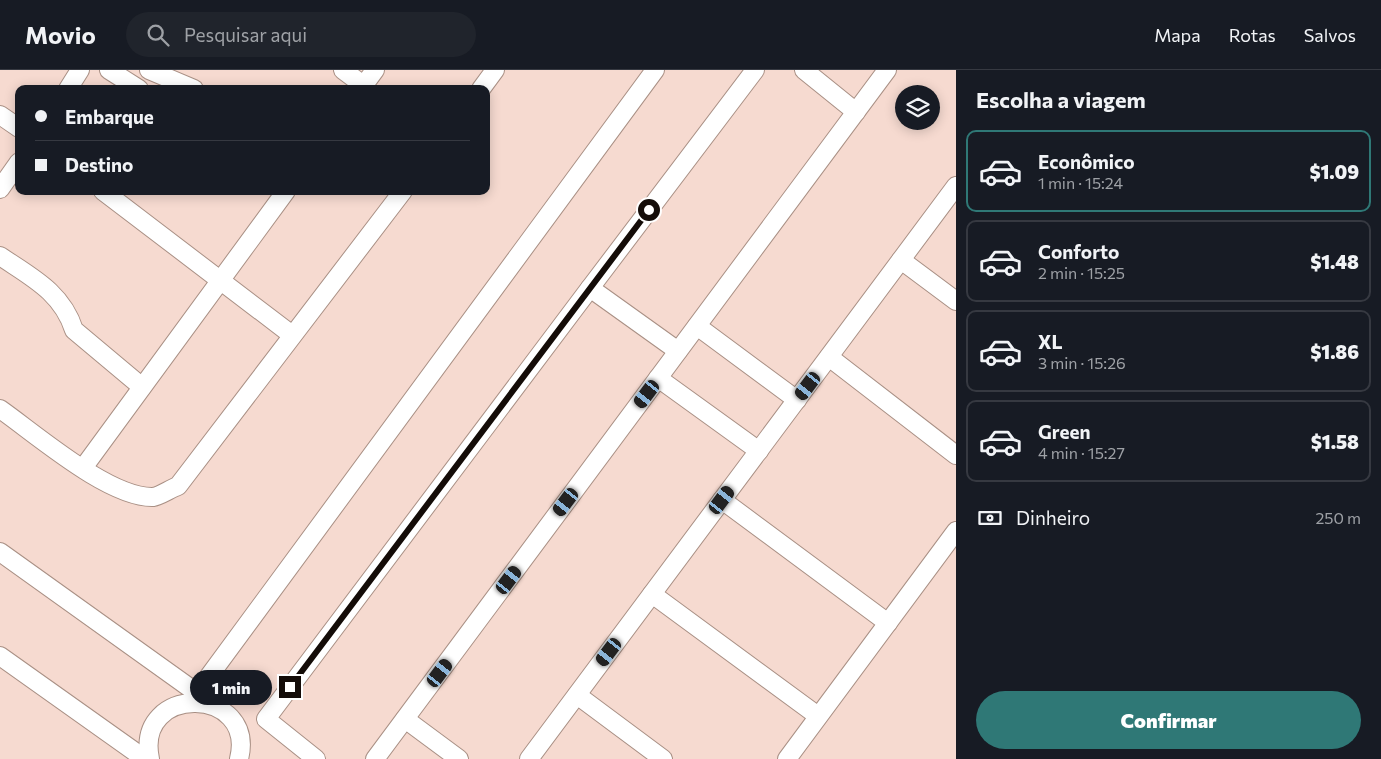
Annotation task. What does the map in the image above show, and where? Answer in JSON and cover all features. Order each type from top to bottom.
[{"type":"street","points":[[71,85],[80,70]]},
{"type":"street","points":[[110,70],[133,85]]},
{"type":"street","points":[[149,70],[185,85]]},
{"type":"street","points":[[343,70],[360,85]]},
{"type":"street","points":[[363,85],[374,70]]},
{"type":"street","points":[[484,85],[495,70]]},
{"type":"street","points":[[150,759],[149,743],[156,724],[171,709],[193,698],[655,70]]},
{"type":"street","points":[[316,759],[266,719],[755,70]]},
{"type":"street","points":[[804,70],[856,112]]},
{"type":"street","points":[[375,759],[887,70]]},
{"type":"street","points":[[0,115],[15,125]]},
{"type":"street","points":[[0,189],[15,168]]},
{"type":"street","points":[[529,759],[956,186]]},
{"type":"street","points":[[108,195],[292,336]]},
{"type":"street","points":[[83,468],[220,282],[280,195]]},
{"type":"street","points":[[0,409],[83,468],[127,494],[154,497],[178,486],[400,195]]},
{"type":"street","points":[[0,256],[54,294],[69,316],[74,330],[142,387]]},
{"type":"street","points":[[901,260],[956,301]]},
{"type":"street","points":[[590,288],[678,351]]},
{"type":"street","points":[[698,326],[797,400]]},
{"type":"street","points":[[829,357],[956,456]]},
{"type":"street","points":[[658,378],[758,451]]},
{"type":"street","points":[[722,500],[888,623]]},
{"type":"street","points":[[787,759],[956,531]]},
{"type":"street","points":[[0,552],[193,698],[210,705],[228,716],[238,733],[241,743],[240,759]]},
{"type":"street","points":[[652,594],[818,716]]},
{"type":"street","points":[[0,656],[127,754],[145,759]]},
{"type":"street","points":[[577,695],[663,759]]},
{"type":"street","points":[[405,719],[459,759]]},
{"type":"route","points":[[290,687],[649,210]]}]
